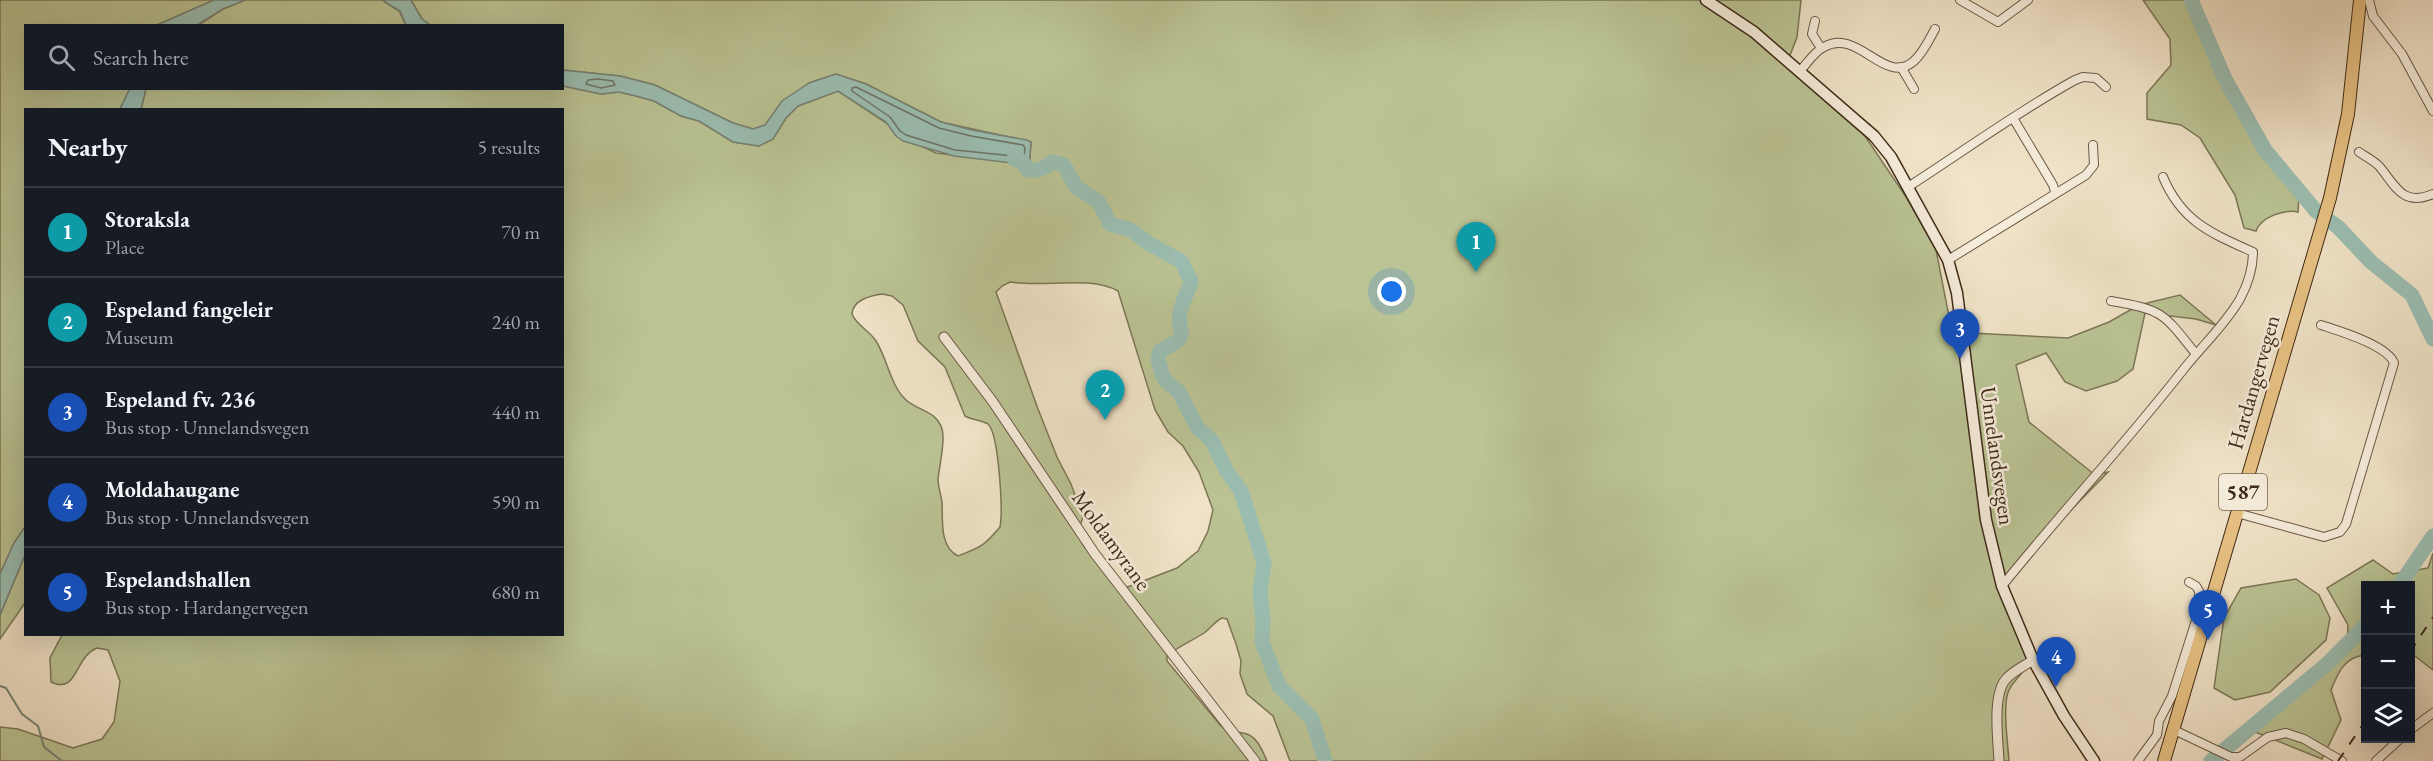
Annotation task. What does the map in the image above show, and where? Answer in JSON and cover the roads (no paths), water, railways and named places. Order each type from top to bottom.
[{"type":"main road","name":"Unnelandsvegen","points":[[1706,0],[1754,32],[1801,70],[1874,136],[1891,157],[1948,260],[1958,302],[1986,520],[2002,586],[2033,660],[2064,716],[2094,761]]},
{"type":"main road","name":"Hardangervegen","points":[[2164,761],[2330,198],[2348,114],[2360,0]]},
{"type":"street","points":[[1960,0],[1998,22],[2028,0]]},
{"type":"street","points":[[2368,0],[2373,16],[2402,54],[2433,111]]},
{"type":"street","points":[[1815,21],[1812,34],[1821,48]]},
{"type":"street","points":[[1801,70],[1821,48],[1831,43],[1847,43],[1885,65],[1902,67],[1916,59],[1935,29]]},
{"type":"street","points":[[1902,67],[1914,89]]},
{"type":"street","points":[[1908,187],[2057,90],[2083,77],[2096,78],[2106,87]]},
{"type":"street","points":[[2013,118],[2055,192]]},
{"type":"street","points":[[1948,260],[2055,192],[2078,181],[2091,170],[2095,158],[2093,145]]},
{"type":"street","points":[[2359,152],[2373,161],[2396,190],[2405,196],[2420,198],[2433,194]]},
{"type":"street","name":"Unnelandsvegen","points":[[2002,586],[2040,539],[2132,435],[2238,302],[2251,274],[2253,252],[2197,225],[2178,205],[2163,177]]},
{"type":"street","points":[[2111,301],[2153,309],[2160,313],[2169,320],[2196,354]]},
{"type":"street","points":[[2236,513],[2324,537],[2340,532],[2346,524],[2394,363],[2390,356],[2377,348],[2321,325]]},
{"type":"street","name":"Moldamyrane","points":[[945,337],[993,402],[1095,554],[1255,761]]},
{"type":"street","points":[[2138,761],[2157,735],[2159,722],[2172,696],[2200,608],[2199,591],[2189,582]]},
{"type":"street","points":[[1999,761],[1998,703],[2001,687],[2010,675],[2033,660]]},
{"type":"street","points":[[2415,726],[2433,713]]},
{"type":"street","points":[[2172,729],[2231,757],[2240,758],[2268,737],[2286,734],[2304,740],[2342,761]]},
{"type":"street","points":[[2376,761],[2396,743]]},
{"type":"water","points":[[214,0],[245,0],[223,9],[199,24],[159,24]]},
{"type":"water","points":[[382,0],[411,0],[422,19],[429,24],[406,24],[400,11]]},
{"type":"water","points":[[564,70],[620,76],[655,85],[733,123],[753,129],[765,125],[782,101],[809,83],[836,74],[866,84],[941,122],[1027,140],[1031,142],[1029,169],[1026,172],[1021,165],[1012,163],[954,156],[903,141],[896,136],[886,122],[838,91],[798,106],[786,118],[773,139],[759,146],[733,142],[699,121],[681,116],[654,101],[619,92],[601,94],[564,86]]},
{"type":"water","points":[[129,90],[146,90],[141,108],[120,108]]},
{"type":"water","points":[[24,528],[24,557],[0,615],[0,574],[14,543]]},
{"type":"waterway","points":[[2191,0],[2225,79],[2265,150],[2316,211],[2338,227],[2371,262],[2412,295],[2433,339]]},
{"type":"waterway","points":[[1014,159],[1022,161],[1028,170],[1040,169],[1052,162],[1064,165],[1076,187],[1099,202],[1110,224],[1131,230],[1148,243],[1181,261],[1191,281],[1179,317],[1181,336],[1160,351],[1158,359],[1162,374],[1166,381],[1179,392],[1197,427],[1212,441],[1226,470],[1241,491],[1264,563],[1260,592],[1263,621],[1262,642],[1279,686],[1312,719],[1325,761]]},
{"type":"waterway","points":[[2402,581],[2433,536]]},
{"type":"waterway","points":[[2211,761],[2327,664],[2361,630]]},
{"type":"waterway","points":[[0,686],[6,688],[22,714],[38,726],[44,747],[62,761]]},
{"type":"railway","points":[[2415,644],[2433,617]]},
{"type":"railway","points":[[2338,761],[2361,727]]},
{"type":"place","name":"Storaksla","points":[[1476,272]]},
{"type":"place","name":"Espeland fv. 236","points":[[1960,359]]},
{"type":"place","name":"Espeland fangeleir","points":[[1105,420]]},
{"type":"place","name":"Espelandshallen","points":[[2208,640]]},
{"type":"place","name":"Moldahaugane","points":[[2056,687]]}]
